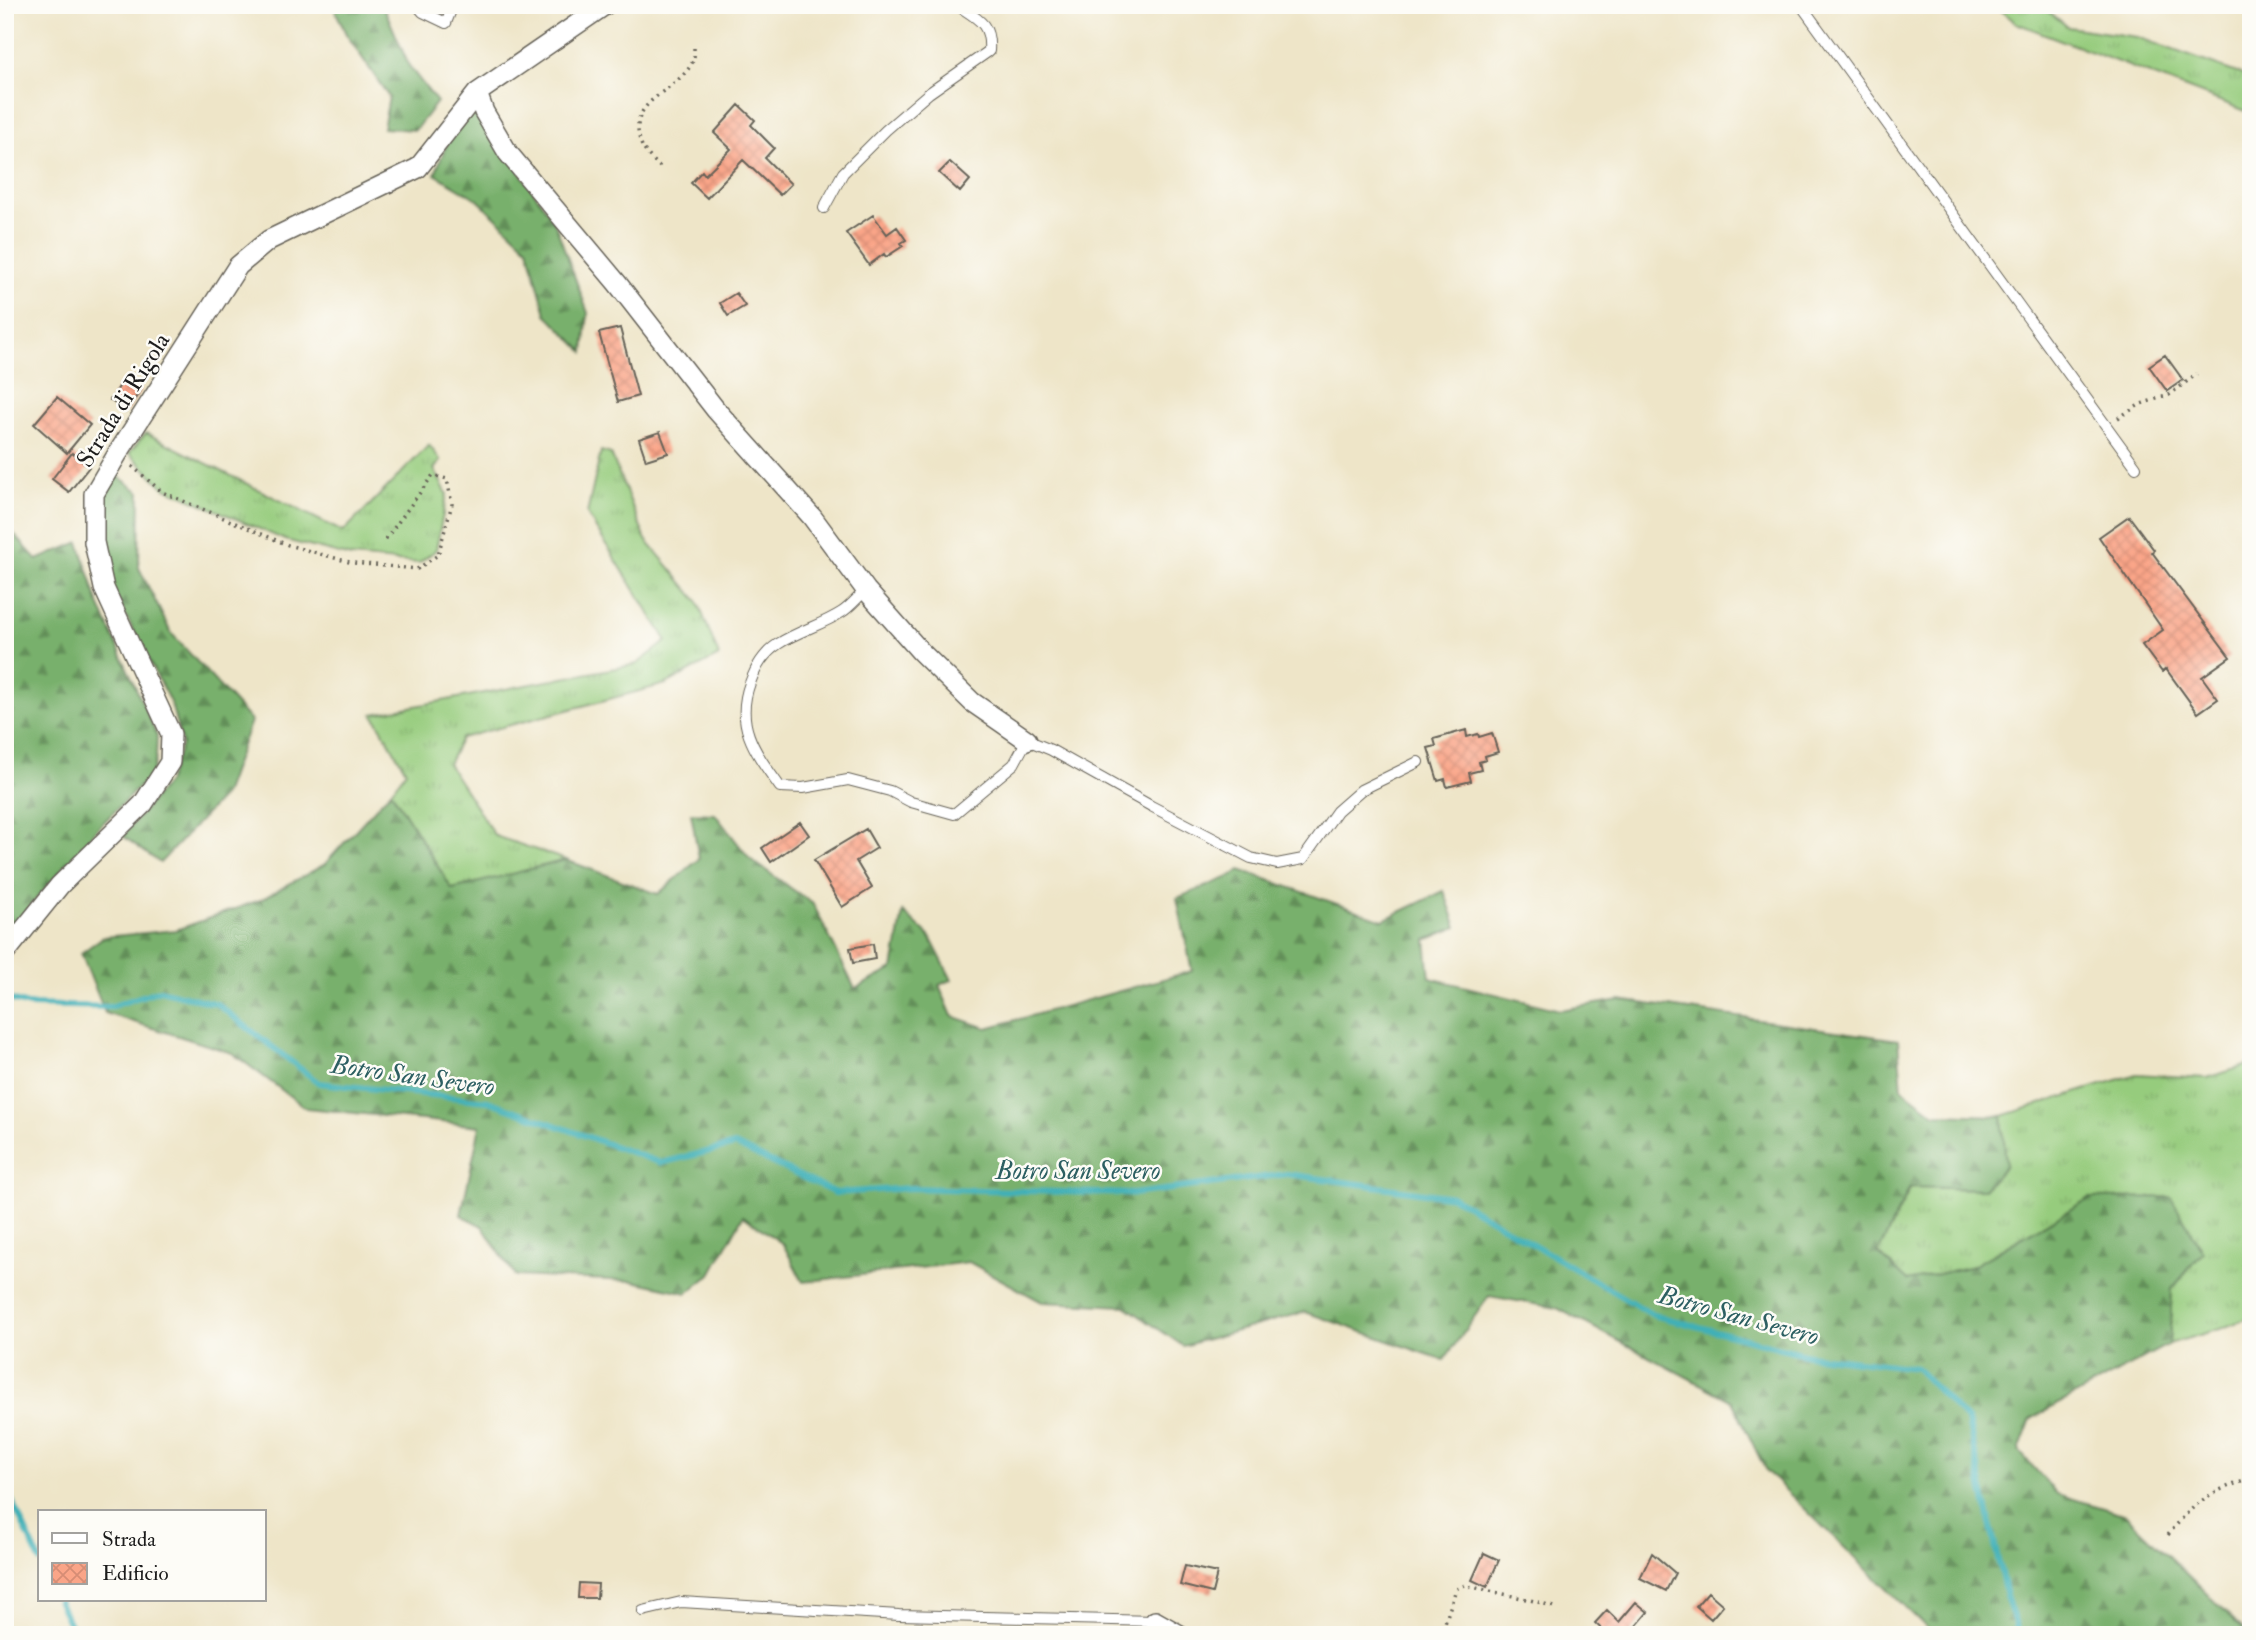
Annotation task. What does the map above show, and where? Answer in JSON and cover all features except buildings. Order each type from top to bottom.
[{"type":"street","name":"Strada di Rigola","points":[[5,953],[60,885],[143,804],[170,762],[171,734],[104,588],[94,542],[94,494],[117,453],[238,266],[269,240],[418,168],[477,93],[594,8]]},
{"type":"street","points":[[477,93],[484,112],[508,153],[617,283],[716,410],[811,517],[866,590],[920,652],[972,702],[1027,740]]},
{"type":"street","points":[[1156,1621],[1180,1635]]},
{"type":"lane","points":[[417,5],[423,12],[446,23],[453,5]]},
{"type":"lane","points":[[824,208],[843,173],[886,130],[929,93],[989,51],[990,36],[982,22],[957,5]]},
{"type":"lane","points":[[1801,5],[2136,467]]},
{"type":"lane","points":[[866,590],[843,612],[777,645],[757,664],[743,712],[747,733],[760,759],[780,787],[803,788],[848,780],[890,791],[911,802],[954,814],[1014,764],[1027,740],[1051,750],[1251,858],[1277,864],[1303,859],[1337,811],[1361,790],[1418,761]]},
{"type":"lane","points":[[643,1611],[681,1602],[899,1615],[1156,1621]]},
{"type":"path","points":[[660,167],[642,146],[639,123],[642,111],[655,95],[684,74],[694,62],[694,47]]},
{"type":"path","points":[[2107,427],[2141,404],[2169,395],[2197,374]]},
{"type":"path","points":[[117,453],[162,492],[288,545],[353,563],[417,569],[438,555],[452,504],[447,479],[433,475],[385,540]]},
{"type":"path","points":[[2168,1535],[2190,1509],[2222,1487],[2251,1479]]},
{"type":"path","points":[[1441,1635],[1455,1589],[1465,1585],[1554,1607]]},
{"type":"green space","points":[[333,5],[383,5],[409,66],[437,102],[415,130],[383,128],[389,97],[346,34]]},
{"type":"green space","points":[[1995,5],[2041,5],[2068,27],[2137,37],[2251,78],[2251,113],[2016,23]]},
{"type":"green space","points":[[475,107],[554,221],[588,313],[584,352],[546,314],[528,248],[477,199],[435,174],[451,133]]},
{"type":"green space","points":[[146,433],[343,532],[429,445],[441,461],[434,469],[447,494],[436,550],[419,563],[351,557],[285,540],[163,487],[129,453]]},
{"type":"green space","points":[[601,451],[611,454],[646,540],[697,600],[719,656],[666,684],[461,738],[448,764],[495,836],[566,860],[452,890],[391,791],[406,771],[373,714],[637,664],[667,641],[587,514]]},
{"type":"green space","points":[[115,474],[140,492],[139,568],[171,633],[251,721],[224,795],[160,863],[123,836],[168,781],[182,744],[171,704],[105,575],[98,493]]},
{"type":"green space","points":[[5,524],[37,560],[79,542],[98,602],[157,736],[152,774],[97,829],[5,938]]},
{"type":"green space","points":[[391,791],[452,889],[566,860],[658,894],[699,859],[691,813],[715,814],[750,859],[813,904],[855,989],[893,969],[903,912],[930,937],[952,980],[939,985],[952,1016],[987,1028],[1192,971],[1177,898],[1234,875],[1240,870],[1383,920],[1444,891],[1457,927],[1426,940],[1430,978],[1560,1010],[1620,1000],[1898,1040],[1902,1089],[1935,1114],[2002,1116],[2006,1165],[1984,1189],[1910,1187],[1878,1253],[1908,1281],[1973,1266],[2090,1198],[2171,1197],[2203,1252],[2172,1289],[2169,1344],[2031,1419],[2019,1451],[2057,1494],[2126,1515],[2249,1635],[1934,1635],[1766,1471],[1732,1401],[1557,1308],[1489,1296],[1444,1360],[1305,1312],[1183,1346],[1125,1306],[1042,1302],[969,1262],[803,1282],[783,1244],[743,1216],[711,1274],[687,1293],[633,1281],[515,1276],[482,1226],[461,1215],[480,1126],[306,1108],[232,1053],[105,1013],[81,953],[103,937],[176,930],[260,900],[325,864]]},
{"type":"green space","points":[[2251,1064],[2251,1317],[2169,1344],[2172,1289],[2203,1252],[2090,1198],[1973,1266],[1908,1281],[1878,1253],[1911,1187],[1984,1189],[2006,1165],[2002,1116],[2136,1074],[2207,1078]]},
{"type":"waterway","name":"Botro San Severo","points":[[5,998],[28,1005],[110,1007],[160,990],[217,1004],[319,1083],[488,1101],[661,1163],[735,1145],[835,1193],[910,1188],[1133,1194],[1287,1174],[1453,1197],[1653,1315],[1808,1355],[1916,1368],[1968,1421],[2006,1596],[2019,1635]]},
{"type":"waterway","points":[[5,1486],[38,1557]]},
{"type":"waterway","points":[[59,1602],[75,1635]]}]
